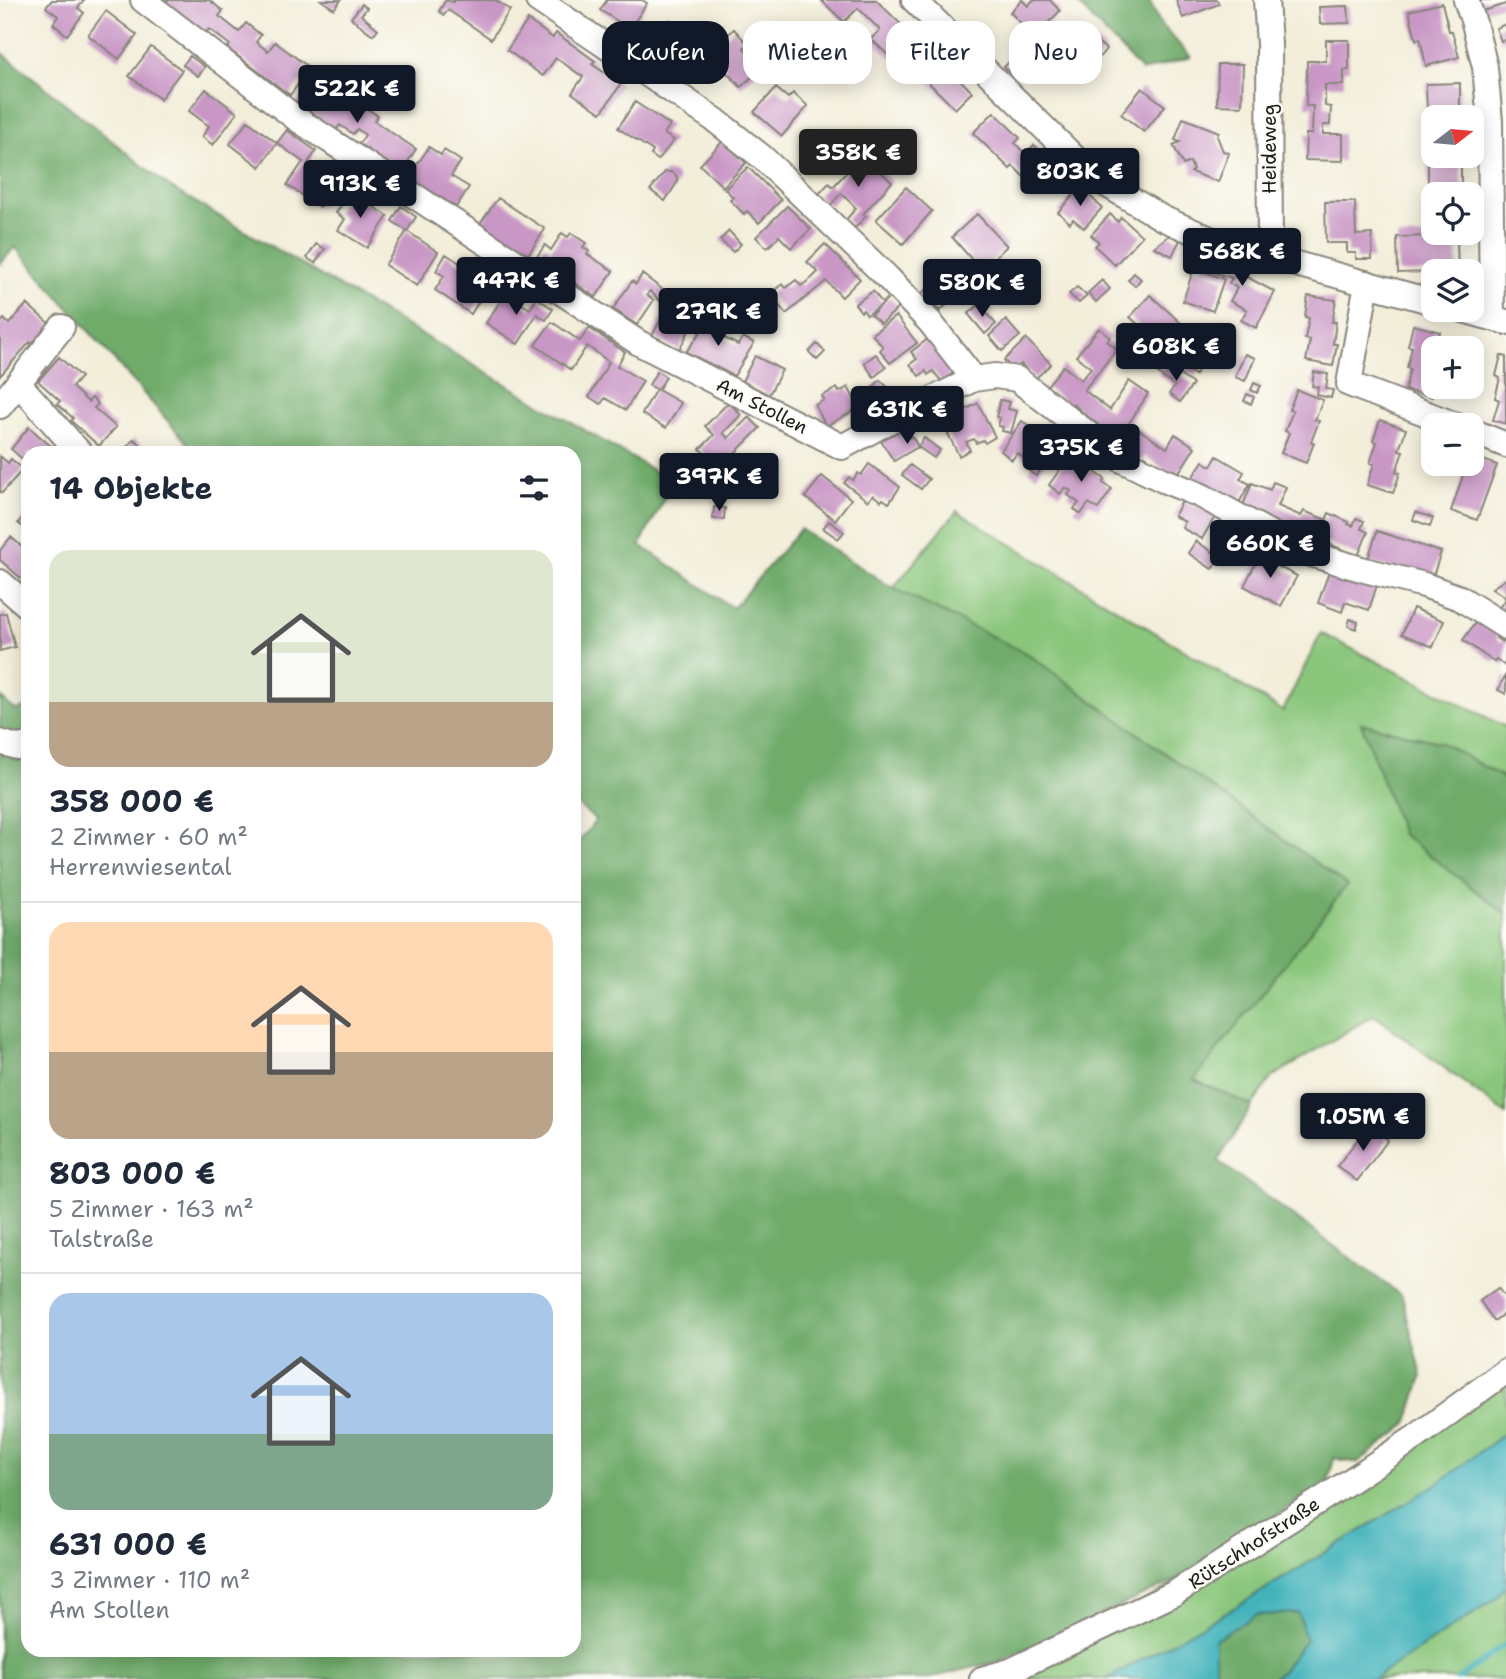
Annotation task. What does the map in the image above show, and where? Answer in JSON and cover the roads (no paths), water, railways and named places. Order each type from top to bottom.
[{"type":"street","name":"Am Stollen","points":[[143,0],[298,119],[639,343],[842,447],[974,379]]},
{"type":"street","points":[[538,0],[715,120],[762,157],[930,322],[974,379],[995,376],[1017,379],[1122,460],[1202,496],[1304,552],[1460,598],[1506,627]]},
{"type":"street","points":[[914,0],[1094,177],[1161,218],[1217,242],[1421,299]]},
{"type":"street","name":"Heideweg","points":[[1266,0],[1269,44],[1270,257]]},
{"type":"street","points":[[1466,0],[1485,67],[1499,320]]},
{"type":"street","points":[[1367,283],[1349,384],[1425,413]]},
{"type":"street","points":[[0,406],[62,327]]},
{"type":"street","points":[[19,384],[73,446]]},
{"type":"street","points":[[1484,437],[1506,445]]},
{"type":"street","points":[[0,582],[21,600]]},
{"type":"street","points":[[0,742],[21,747]]},
{"type":"street","name":"Rütschhofstraße","points":[[982,1679],[1010,1671],[1175,1593],[1361,1474],[1506,1371]]},
{"type":"water","points":[[1506,1432],[1506,1586],[1497,1598],[1374,1679],[1272,1679],[1282,1671],[1306,1640],[1298,1613],[1256,1615],[1215,1639],[1215,1679],[1107,1679],[1246,1601],[1440,1482]]},
{"type":"waterway","points":[[1458,1679],[1506,1644]]}]
